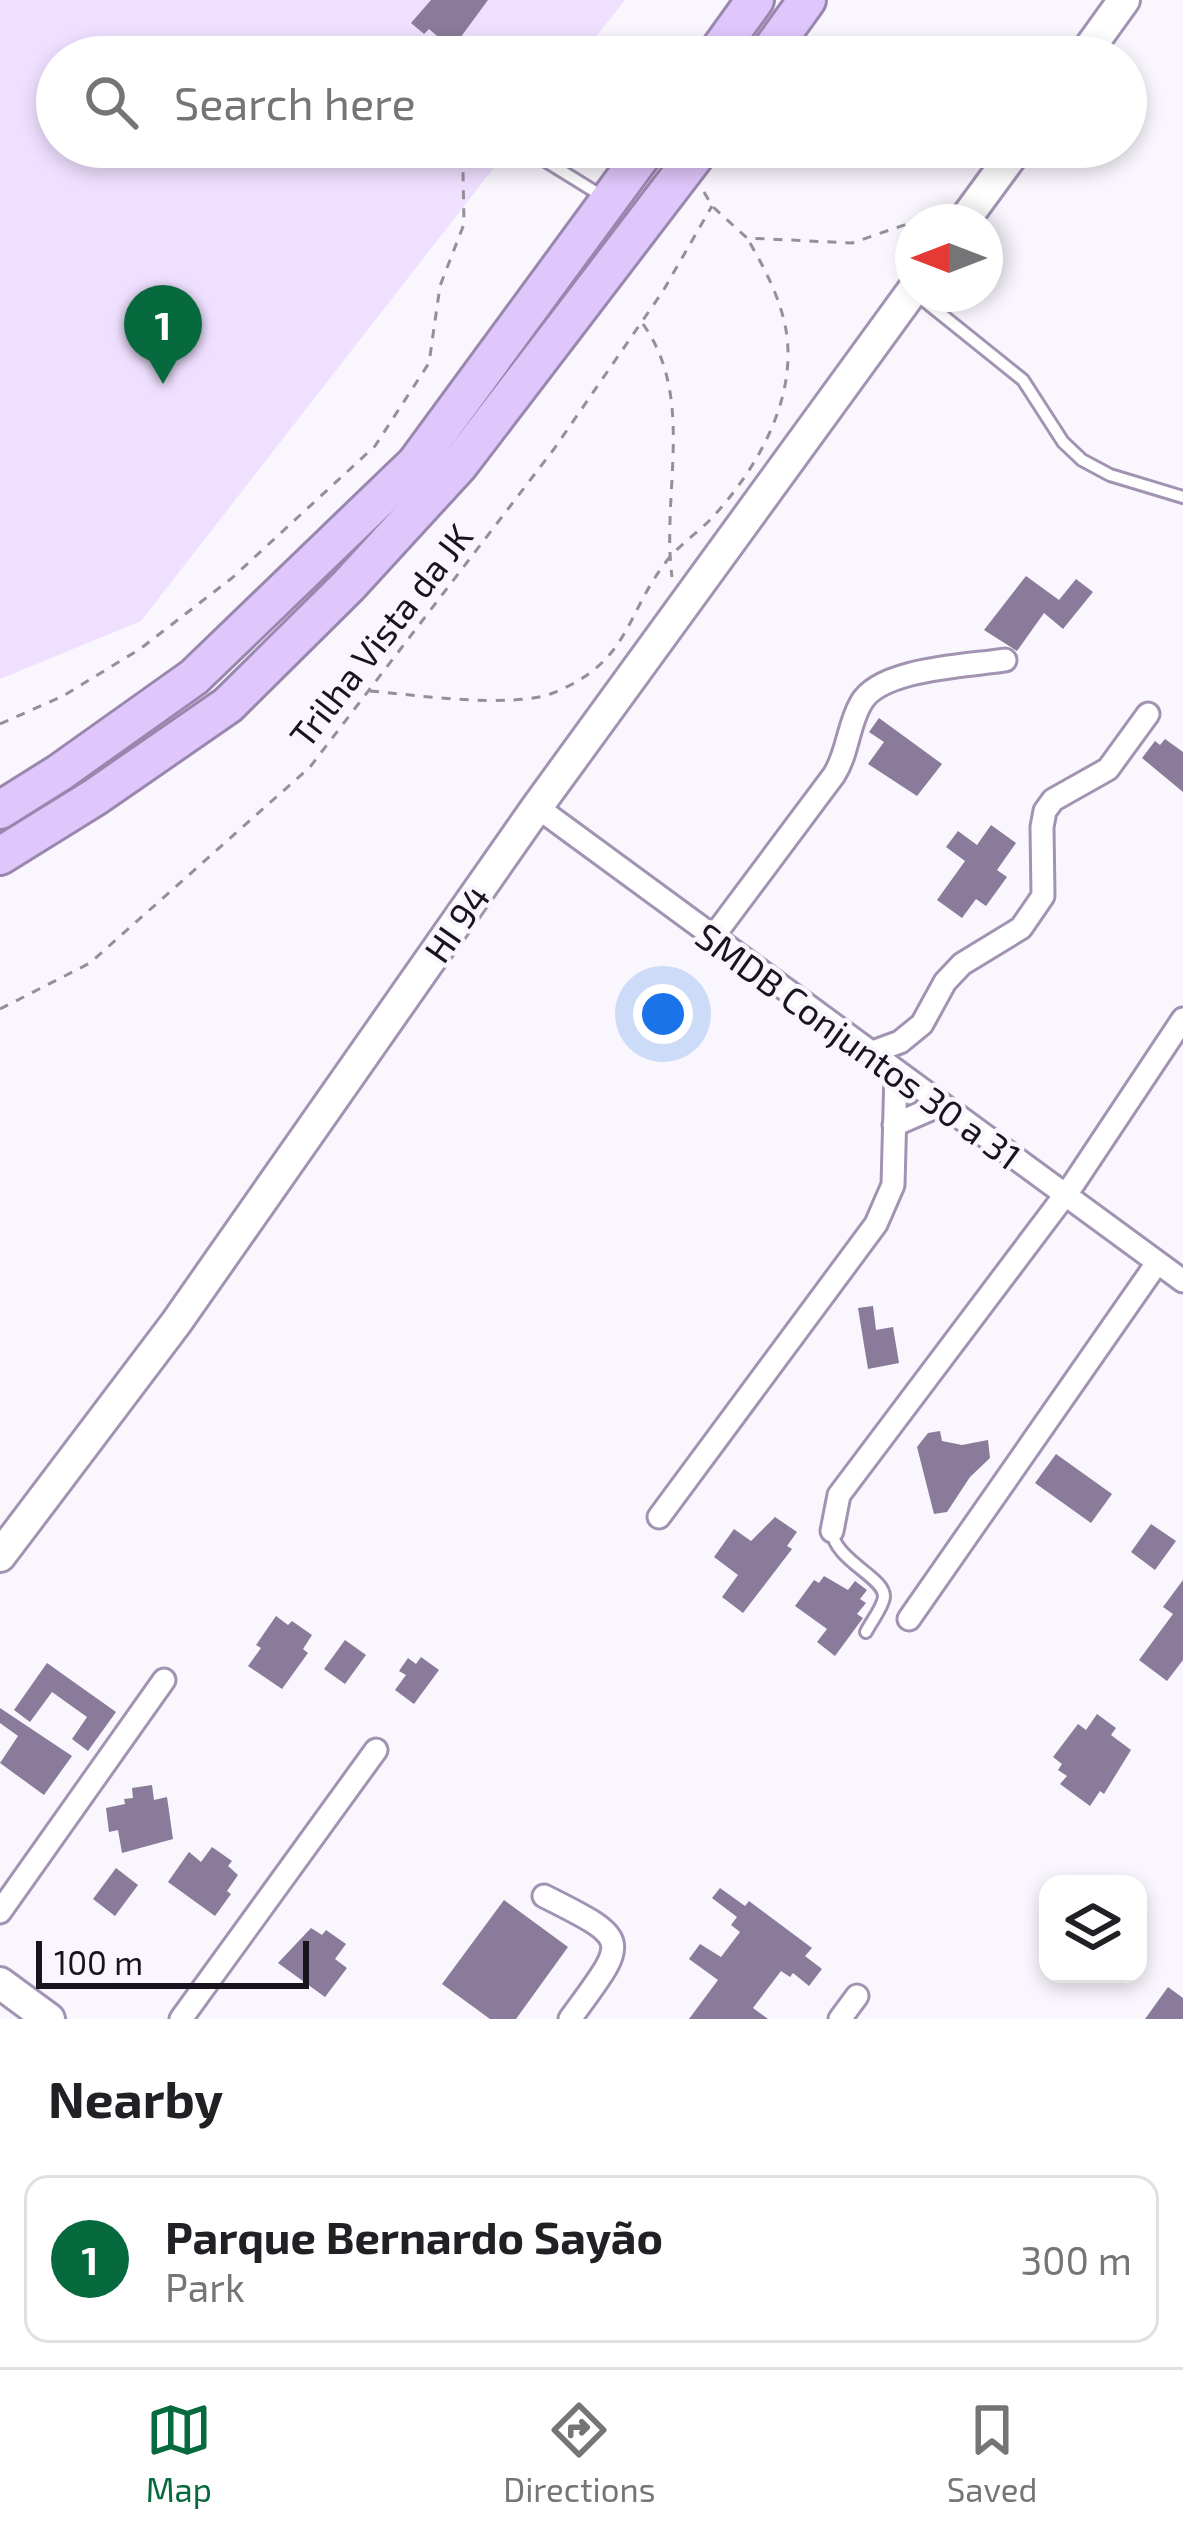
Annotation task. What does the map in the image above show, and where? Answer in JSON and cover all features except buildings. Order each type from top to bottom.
[{"type":"highway","points":[[728,36],[755,0]]},
{"type":"highway","points":[[781,36],[807,0]]},
{"type":"highway","points":[[0,810],[194,676],[416,464],[633,168]]},
{"type":"highway","points":[[0,856],[228,704],[348,586],[459,465],[686,168]]},
{"type":"street","points":[[1098,36],[1124,0]]},
{"type":"street","points":[[963,204],[998,168]]},
{"type":"street","name":"HI 94","points":[[0,1556],[176,1324],[537,807],[898,312]]},
{"type":"street","points":[[713,937],[844,760],[860,703],[872,688],[891,678],[1005,660]]},
{"type":"street","points":[[870,1053],[900,1042],[922,1024],[945,982],[962,964],[1022,928],[1043,896],[1046,811],[1053,800],[1108,769],[1148,713]]},
{"type":"street","name":"SMDB Conjuntos 30 a 31","points":[[537,807],[1183,1281]]},
{"type":"street","points":[[832,1531],[839,1495],[1064,1197],[1183,1019]]},
{"type":"street","points":[[658,1517],[876,1224],[892,1186],[896,1072]]},
{"type":"street","points":[[894,1125],[940,1106]]},
{"type":"street","points":[[909,1619],[1157,1263]]},
{"type":"street","points":[[0,1912],[164,1680]]},
{"type":"street","points":[[181,2019],[376,1750]]},
{"type":"street","points":[[544,1896],[601,1925],[614,1944],[605,1971],[570,2019]]},
{"type":"street","points":[[0,1983],[49,2019]]},
{"type":"street","points":[[840,2019],[857,1996]]},
{"type":"lane","points":[[557,168],[609,200]]},
{"type":"lane","points":[[938,312],[1023,380],[1063,442],[1082,460],[1110,475],[1183,497]]},
{"type":"lane","points":[[832,1531],[833,1543],[844,1557],[881,1587],[884,1598],[866,1631]]},
{"type":"path","points":[[0,724],[63,696],[140,649],[232,578],[375,446],[429,363],[440,286],[464,224],[465,168]]},
{"type":"path","name":"Trilha Vista da JK","points":[[0,1009],[90,963],[310,767],[554,449],[642,322],[712,206],[747,238]]},
{"type":"path","points":[[747,238],[852,243],[895,232]]},
{"type":"path","points":[[368,691],[482,700],[550,694],[605,664],[670,557],[712,518],[764,446],[782,406],[787,333],[772,283],[747,238]]},
{"type":"path","points":[[642,322],[662,350],[674,415],[670,557],[677,614]]},
{"type":"shaded area","points":[[0,0],[625,0],[597,36],[36,36],[36,168],[494,168],[141,621],[0,679]]},
{"type":"place","name":"Parque Bernardo Sayão","points":[[163,384]]}]
